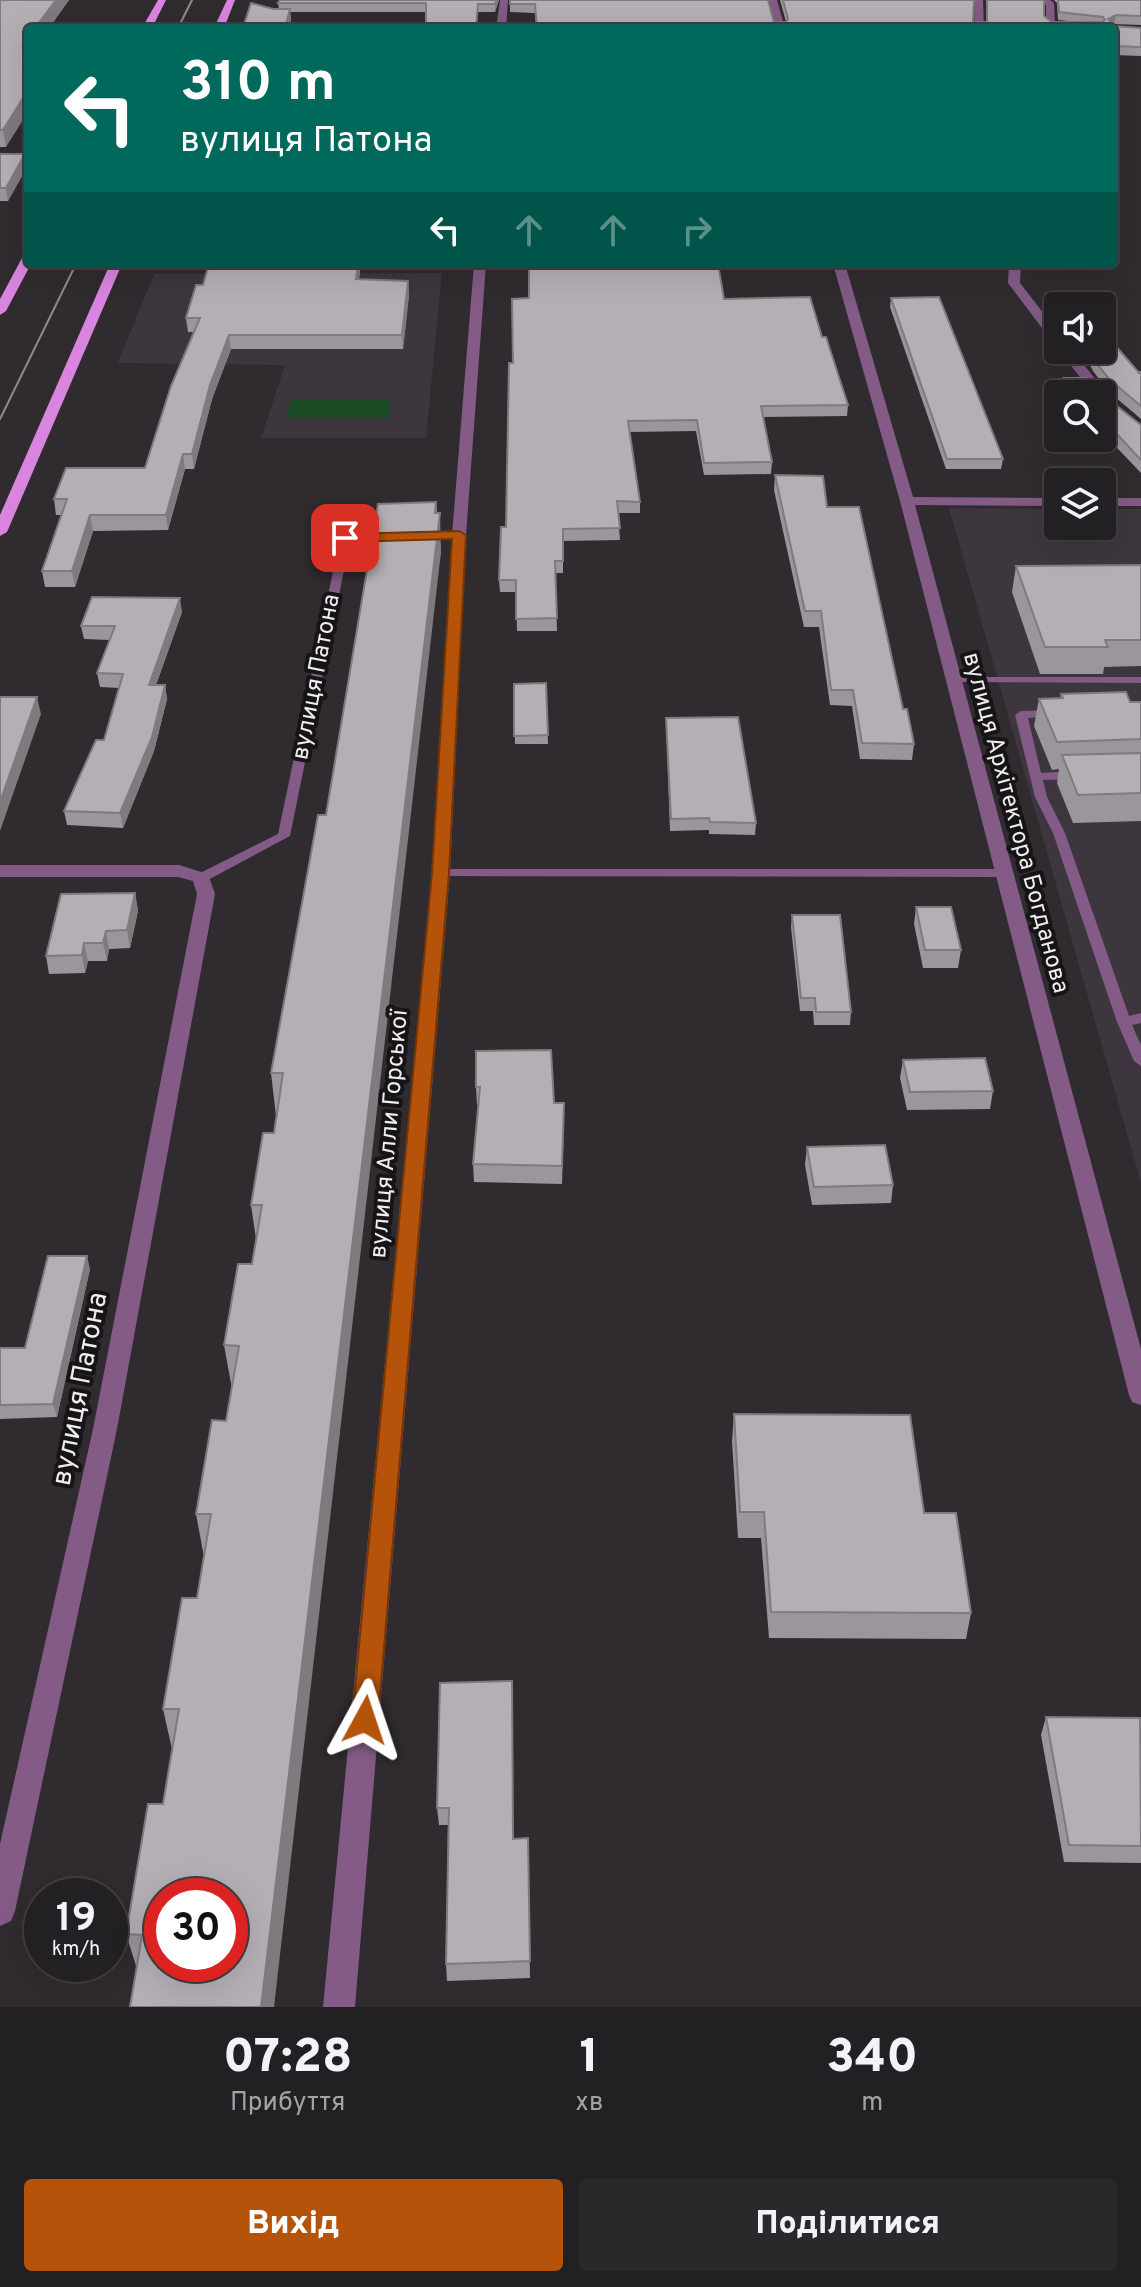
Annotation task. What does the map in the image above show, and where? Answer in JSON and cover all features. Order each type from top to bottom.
[{"type":"main road","points":[[149,24],[162,0]]},
{"type":"main road","points":[[221,24],[231,0]]},
{"type":"main road","points":[[0,311],[24,266]]},
{"type":"main road","points":[[0,532],[114,268]]},
{"type":"street","points":[[501,24],[504,0]]},
{"type":"street","points":[[773,0],[779,24]]},
{"type":"street","points":[[979,0],[979,24]]},
{"type":"street","points":[[992,0],[1050,3],[1051,24]]},
{"type":"street","name":"вулиця Алли Горської","points":[[339,2007],[441,873],[459,535],[480,268]]},
{"type":"street","name":"вулиця Архітектора Богданова","points":[[840,268],[907,501],[1141,1395]]},
{"type":"street","points":[[1015,268],[1014,283],[1044,323]]},
{"type":"street","points":[[1076,364],[1089,380]]},
{"type":"street","points":[[907,501],[1044,502]]},
{"type":"street","points":[[1116,502],[1141,502]]},
{"type":"street","points":[[0,871],[179,871],[201,878]]},
{"type":"street","name":"вулиця Патона","points":[[0,1911],[108,1414],[206,894],[201,878]]},
{"type":"lane","points":[[417,536],[459,535]]},
{"type":"lane","name":"вулиця Патона","points":[[201,878],[284,836],[345,538],[402,536]]},
{"type":"lane","points":[[953,680],[1141,680]]},
{"type":"lane","points":[[1066,714],[1021,715],[1036,777],[1124,1022],[1141,1061]]},
{"type":"lane","points":[[1036,777],[1096,774]]},
{"type":"lane","points":[[441,873],[1003,873]]},
{"type":"lane","points":[[1124,1022],[1141,1018]]},
{"type":"shaded area","points":[[442,273],[426,438],[261,438],[285,365],[118,363],[154,274]]},
{"type":"shaded area","points":[[949,508],[1044,509],[1044,540],[1116,540],[1116,509],[1141,509],[1141,1183]]},
{"type":"green space","points":[[291,399],[391,400],[388,418],[286,418]]},
{"type":"building","points":[[0,0],[56,0],[38,24],[24,24],[24,96],[3,130],[0,130]]},
{"type":"building","points":[[280,0],[496,0],[495,4],[478,4],[476,24],[426,24],[426,3],[278,3]]},
{"type":"building","points":[[510,0],[768,0],[774,22],[786,22],[783,0],[974,0],[973,22],[987,22],[987,0],[1044,0],[1044,16],[1052,22],[1102,22],[1105,20],[1103,17],[1059,12],[1058,0],[1141,0],[1141,16],[1116,15],[1108,19],[1113,24],[537,24],[535,4],[510,4]]},
{"type":"building","points":[[251,3],[273,9],[290,9],[286,24],[244,24]]},
{"type":"building","points":[[1118,26],[1141,28],[1141,47],[1118,46]]},
{"type":"building","points":[[0,154],[24,154],[6,188],[0,188]]},
{"type":"building","points":[[208,268],[357,268],[356,279],[408,281],[402,335],[229,335],[210,385],[192,454],[183,454],[166,515],[90,515],[72,571],[42,571],[67,499],[54,499],[66,468],[145,468],[171,386],[200,318],[186,318],[196,285],[203,285]]},
{"type":"building","points":[[529,268],[719,268],[724,299],[810,297],[848,405],[761,406],[772,462],[704,463],[697,420],[628,421],[640,502],[617,501],[620,528],[563,529],[563,561],[555,561],[557,618],[516,619],[516,580],[499,580],[501,527],[506,527],[509,363],[513,363],[512,299],[529,298]]},
{"type":"building","points":[[939,297],[1003,459],[947,459],[891,298]]},
{"type":"building","points":[[1116,346],[1141,372],[1141,406],[1116,385],[1116,380],[1110,380],[1097,364],[1116,364]]},
{"type":"building","points":[[1064,378],[1089,380],[1066,380]]},
{"type":"building","points":[[1116,405],[1141,425],[1141,460],[1116,433]]},
{"type":"building","points":[[775,475],[823,476],[827,507],[859,507],[903,709],[907,709],[914,744],[862,743],[853,690],[831,690],[821,611],[805,611]]},
{"type":"building","points":[[436,502],[435,513],[440,513],[261,2007],[130,2007],[142,1935],[128,1934],[128,1922],[148,1804],[163,1804],[179,1709],[163,1709],[182,1598],[197,1598],[211,1514],[196,1514],[212,1420],[226,1421],[239,1346],[224,1345],[238,1264],[252,1264],[262,1205],[251,1205],[263,1133],[274,1133],[283,1073],[271,1073],[318,815],[326,815],[378,504]]},
{"type":"building","points":[[1141,565],[1141,640],[1105,640],[1108,647],[1045,647],[1016,566]]},
{"type":"building","points":[[92,597],[180,598],[149,685],[165,685],[152,737],[120,813],[64,811],[96,740],[104,740],[123,674],[97,673],[115,626],[81,626]]},
{"type":"building","points":[[546,683],[548,735],[514,736],[514,684]]},
{"type":"building","points":[[1126,692],[1130,702],[1141,702],[1141,739],[1057,742],[1039,699],[1063,698],[1061,694]]},
{"type":"building","points":[[0,697],[37,697],[0,802]]},
{"type":"building","points":[[738,717],[756,823],[710,822],[709,818],[671,819],[666,718]]},
{"type":"building","points":[[1141,753],[1141,793],[1078,795],[1062,755]]},
{"type":"building","points":[[135,893],[127,930],[106,931],[103,943],[84,943],[82,955],[46,956],[61,894]]},
{"type":"building","points":[[916,907],[951,907],[961,950],[925,950]]},
{"type":"building","points":[[792,915],[840,915],[851,1012],[816,1012],[815,998],[801,998]]},
{"type":"building","points":[[551,1050],[554,1103],[564,1103],[562,1166],[473,1164],[480,1087],[476,1087],[476,1051]]},
{"type":"building","points":[[985,1058],[993,1091],[910,1092],[903,1060]]},
{"type":"building","points":[[885,1145],[893,1185],[814,1187],[807,1147]]},
{"type":"building","points":[[48,1256],[87,1256],[53,1404],[0,1405],[0,1348],[25,1348]]},
{"type":"building","points":[[734,1414],[910,1415],[924,1513],[956,1513],[971,1613],[771,1612],[764,1512],[740,1512]]},
{"type":"building","points":[[512,1681],[513,1839],[528,1838],[530,1961],[446,1964],[449,1808],[437,1808],[440,1683]]},
{"type":"building","points":[[1046,1717],[1140,1718],[1141,1846],[1069,1845]]},
{"type":"tram line","points":[[180,24],[192,0]]},
{"type":"tram line","points":[[0,419],[74,268]]},
{"type":"route","points":[[345,538],[459,535],[441,873],[365,1720]]}]
